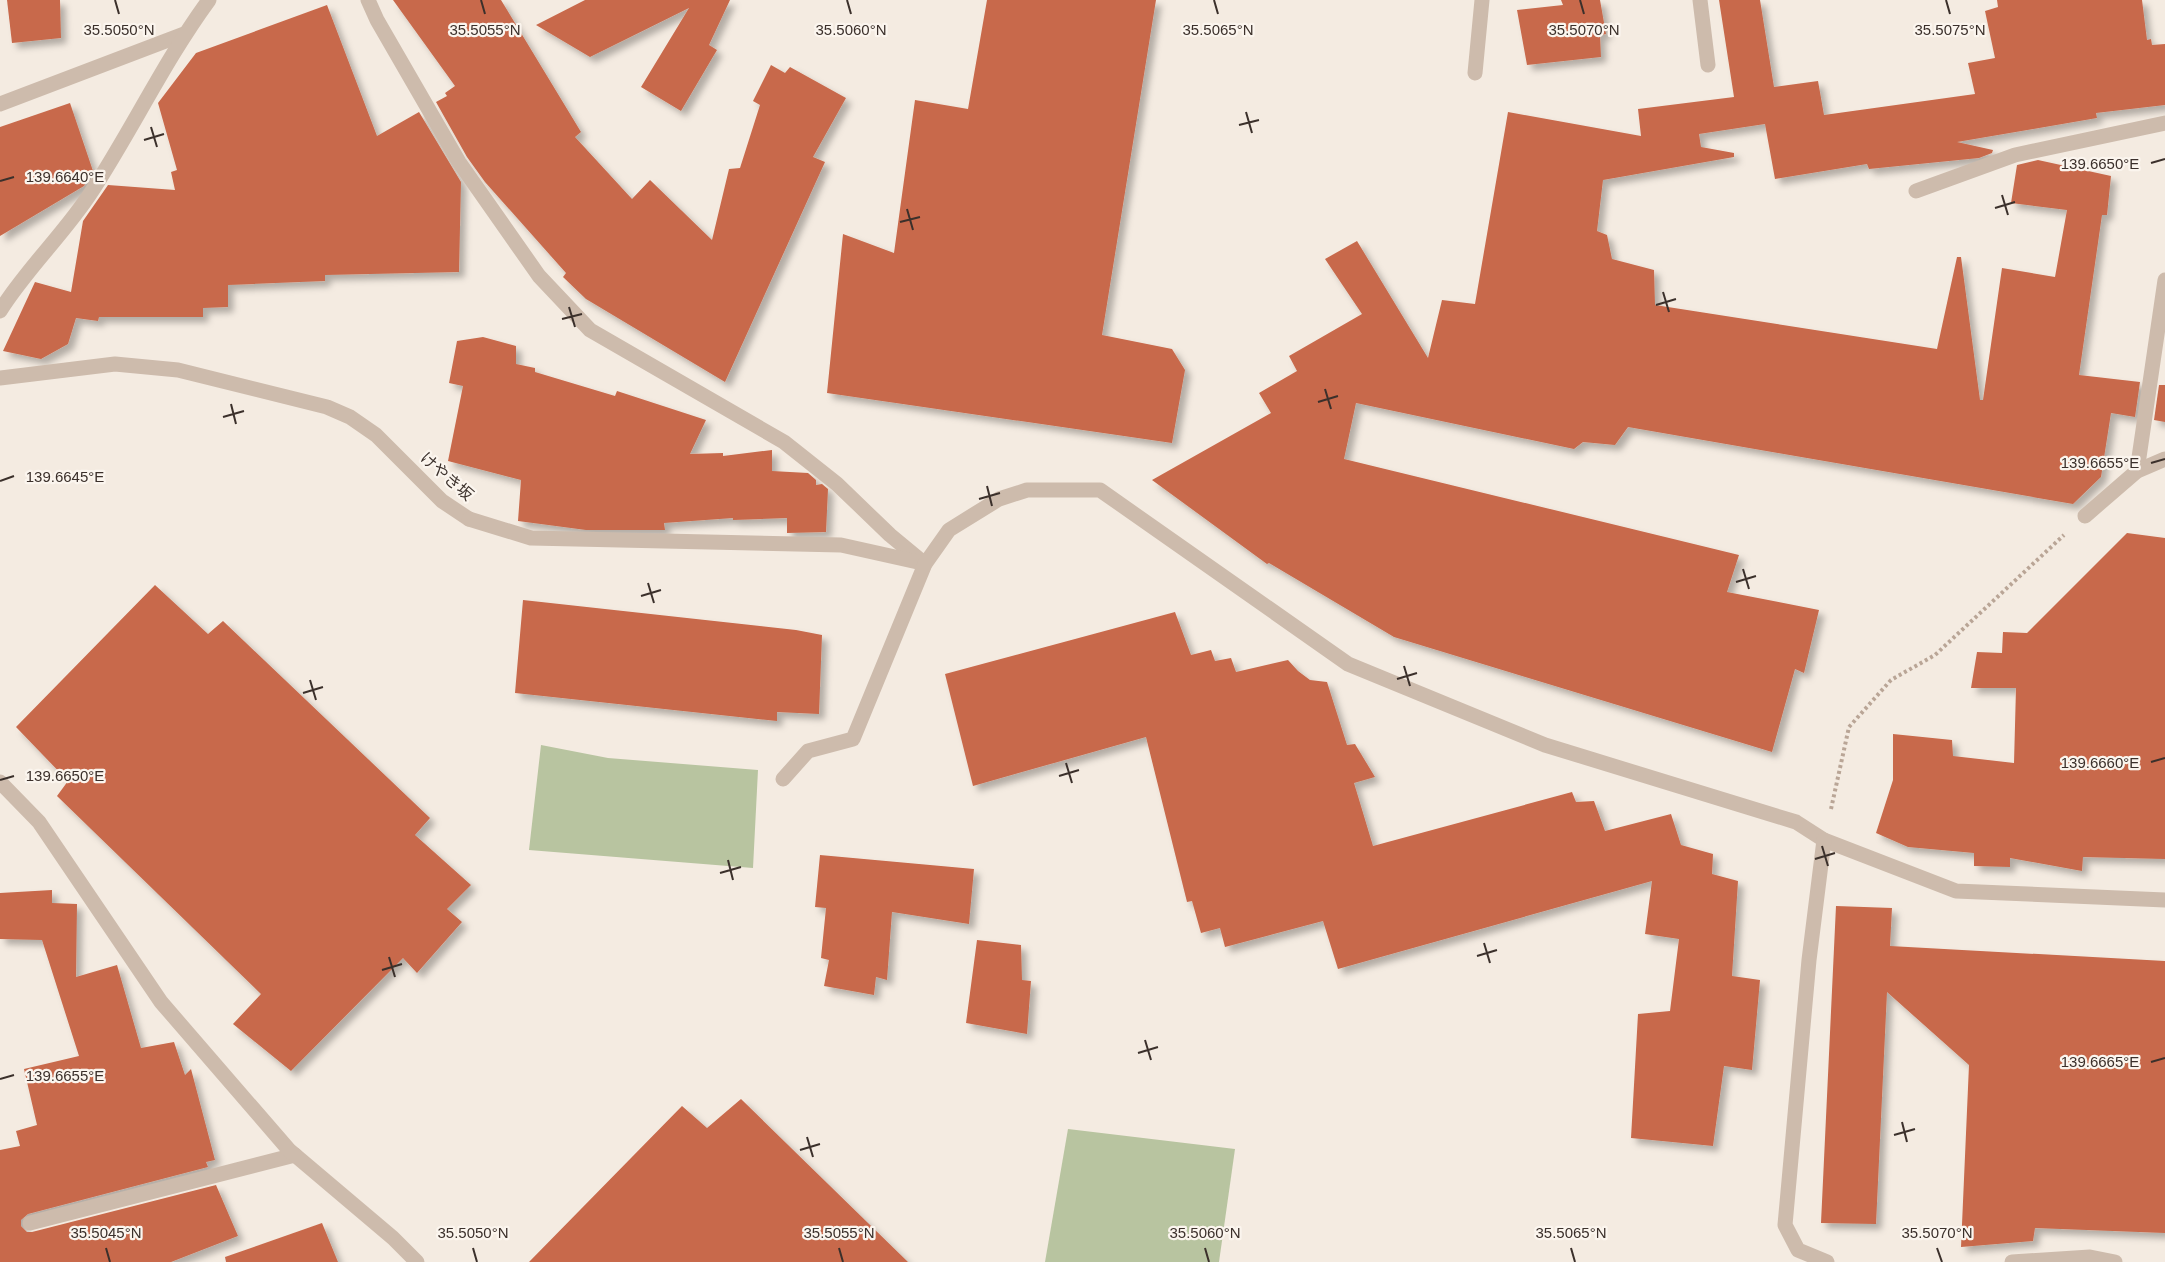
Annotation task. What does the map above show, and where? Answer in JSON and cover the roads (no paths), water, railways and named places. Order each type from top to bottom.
[{"type":"street","points":[[2,301],[91,193],[184,34],[209,0]]},
{"type":"street","points":[[368,0],[377,20],[459,162],[539,276],[590,330],[784,442],[837,484],[890,535],[925,564]]},
{"type":"street","points":[[1475,72],[1482,0]]},
{"type":"street","points":[[1700,0],[1708,65]]},
{"type":"street","points":[[0,104],[184,34]]},
{"type":"street","points":[[1917,191],[2015,155],[2165,123]]},
{"type":"street","points":[[2137,471],[2165,280]]},
{"type":"street","name":"けやき坂","points":[[0,378],[115,364],[178,370],[327,407],[350,417],[376,435],[442,501],[470,519],[531,538],[841,545],[925,564]]},
{"type":"street","points":[[2085,516],[2137,471],[2165,459]]},
{"type":"street","points":[[783,779],[808,751],[853,739],[925,564],[949,530],[999,500],[1027,490],[1100,490],[1348,664],[1545,745],[1796,822],[1824,840],[1956,891],[2165,900]]},
{"type":"street","points":[[0,782],[39,822],[160,1002],[295,1155],[393,1238],[417,1262]]},
{"type":"street","points":[[1824,840],[1809,960],[1785,1225],[1798,1250],[1827,1262]]},
{"type":"street","points":[[30,1223],[295,1155]]},
{"type":"street","points":[[2012,1262],[2090,1257],[2115,1262]]}]
